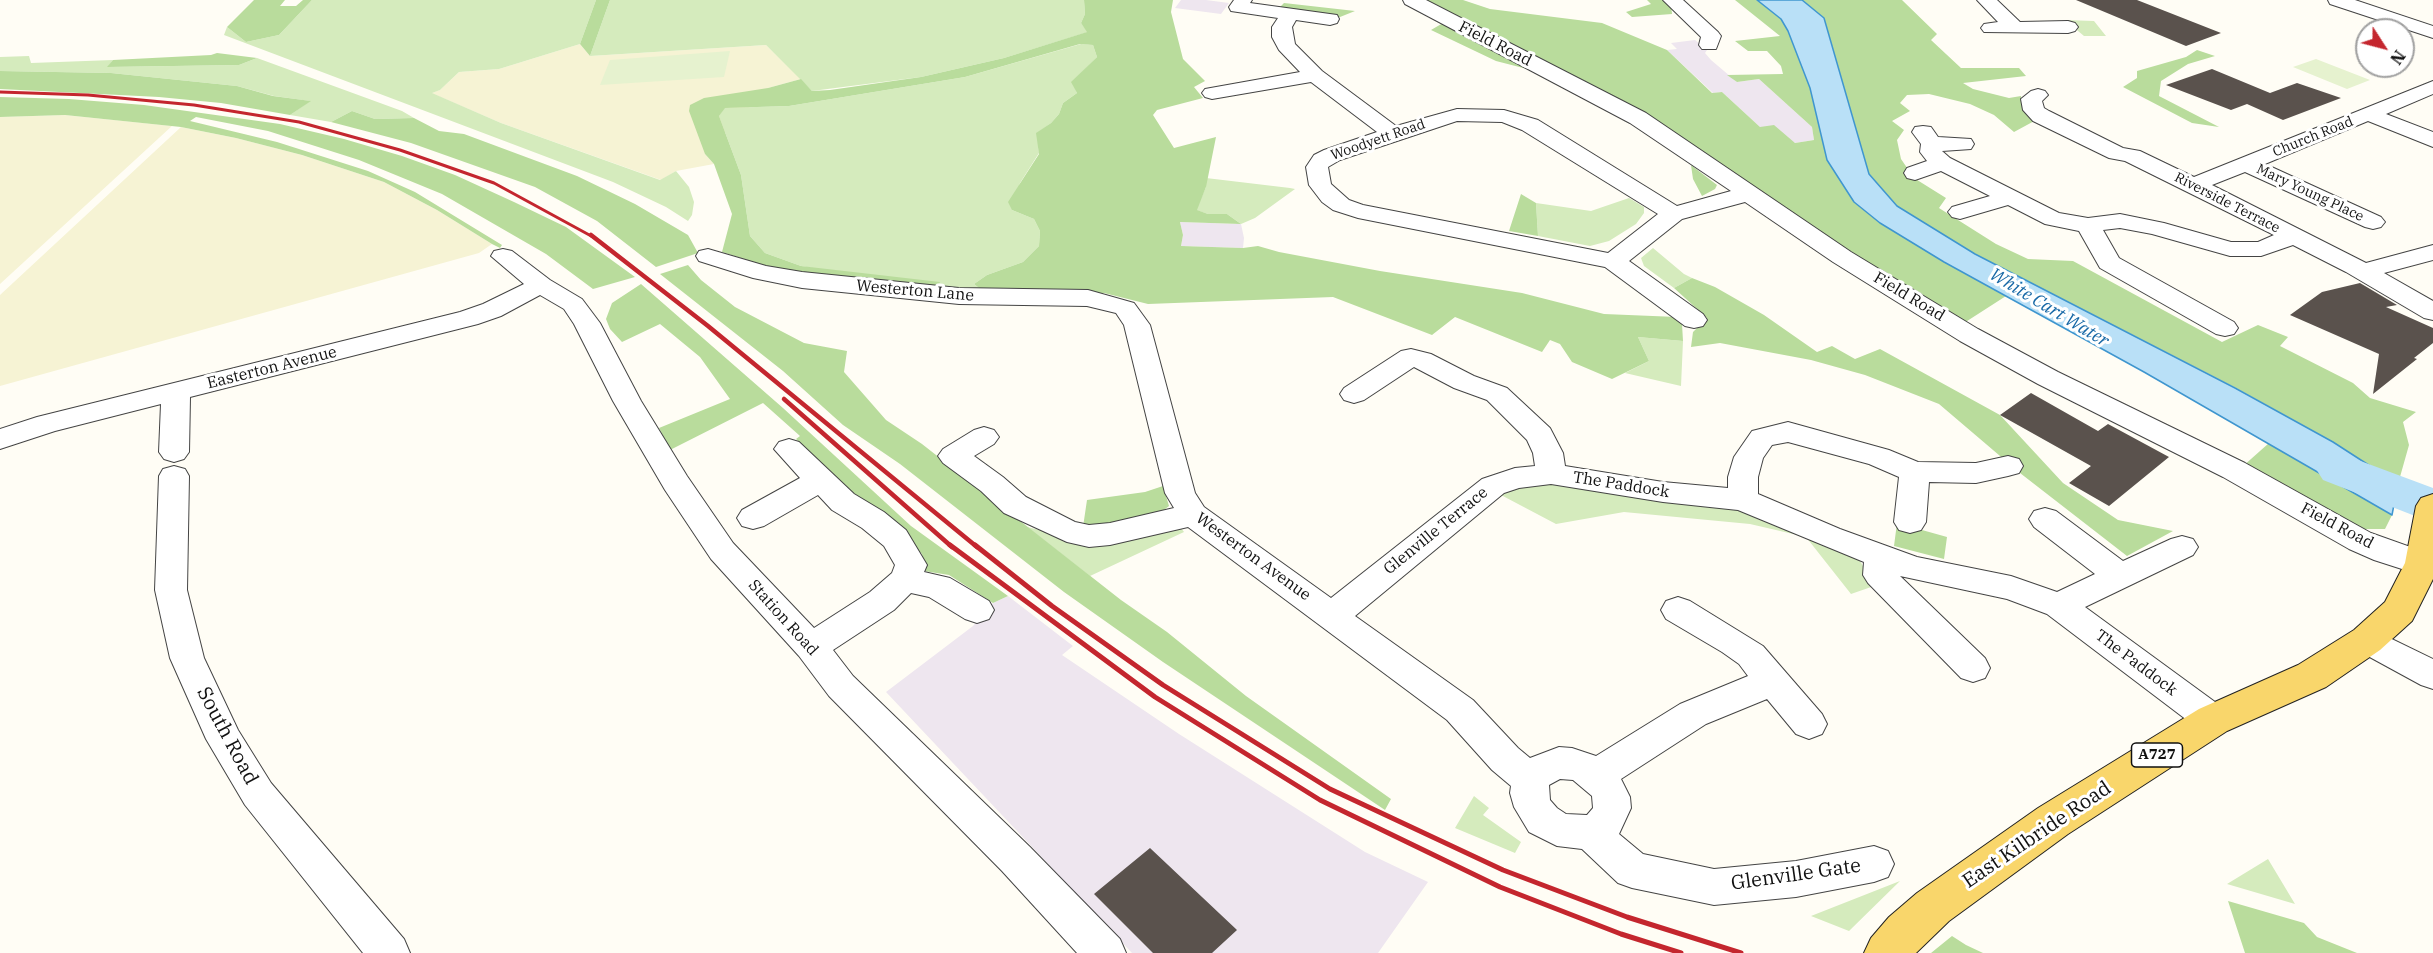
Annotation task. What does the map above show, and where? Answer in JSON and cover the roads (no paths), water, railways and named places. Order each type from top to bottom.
[{"type":"main road","name":"East Kilbride Road","points":[[1887,953],[1905,932],[1933,907],[2053,821],[2213,720],[2312,676],[2367,640],[2399,611],[2429,543]]},
{"type":"street","points":[[1243,0],[1238,6],[1329,19]]},
{"type":"street","name":"Field Road","points":[[1412,0],[1638,118],[1842,257],[1969,335],[2048,378],[2235,470],[2361,541],[2385,552],[2429,543]]},
{"type":"street","points":[[1672,0],[1711,36],[1709,45]]},
{"type":"street","points":[[1986,0],[2014,27]]},
{"type":"street","points":[[2337,0],[2433,32]]},
{"type":"street","points":[[1291,13],[1282,27],[1282,37],[1286,46],[1315,75],[1393,134]]},
{"type":"street","points":[[1991,28],[2068,27]]},
{"type":"street","points":[[1212,93],[1315,75]]},
{"type":"street","name":"Church Road","points":[[2193,186],[2433,87]]},
{"type":"street","name":"Riverside Terrace","points":[[2038,95],[2031,99],[2034,110],[2041,116],[2117,153],[2132,156],[2294,236],[2362,271],[2433,312]]},
{"type":"street","name":"Woodyett Road","points":[[1613,261],[1358,211],[1341,205],[1330,197],[1320,185],[1317,168],[1322,160],[1393,134],[1457,115],[1480,113],[1504,116],[1530,125],[1674,214]]},
{"type":"street","points":[[2368,114],[2433,140]]},
{"type":"street","points":[[1932,146],[1964,144]]},
{"type":"street","points":[[1915,173],[1932,146]]},
{"type":"street","points":[[1932,146],[2008,198],[2053,219],[2088,225],[2120,222],[2156,228],[2230,249],[2261,249],[2294,236]]},
{"type":"street","name":"Mary Young Place","points":[[2247,164],[2373,222]]},
{"type":"street","points":[[1694,320],[1613,261],[1674,214],[1751,193]]},
{"type":"street","points":[[1960,212],[2008,198]]},
{"type":"street","points":[[2088,225],[2109,263],[2225,328]]},
{"type":"street","points":[[2362,271],[2407,261],[2433,252]]},
{"type":"street","name":"Station Road","points":[[503,256],[541,285],[573,304],[587,323],[627,400],[670,473],[722,551],[811,647],[841,686],[1016,860],[1105,953]]},
{"type":"street","name":"Westerton Lane","points":[[708,256],[762,273],[802,280],[959,296],[1088,298],[1125,308]]},
{"type":"street","name":"Easterton Avenue","points":[[0,439],[47,424],[469,318],[492,310],[541,285]]},
{"type":"street","name":"Westerton Avenue","points":[[1125,308],[1137,325],[1179,493],[1193,515],[1333,615],[1460,710],[1505,759],[1531,780]]},
{"type":"street","name":"The Paddock","points":[[1354,394],[1413,348],[1464,382],[1497,394],[1540,435],[1548,453],[1551,474],[1663,492],[1743,500],[1829,537],[1913,568],[2011,588],[2059,605],[2213,720]]},
{"type":"street","name":"South Road","points":[[176,392],[171,590],[187,658],[224,738],[258,794],[389,953]]},
{"type":"street","points":[[1743,500],[1743,477],[1749,457],[1762,438],[1788,432],[1879,457],[1915,472],[1976,473],[2008,466]]},
{"type":"street","points":[[984,437],[953,456],[992,484],[1015,505],[1067,531],[1089,536],[1110,534],[1193,515]]},
{"type":"street","points":[[789,449],[843,502],[873,520],[896,538],[911,565],[905,580],[882,601],[811,647]]},
{"type":"street","points":[[1910,522],[1915,472]]},
{"type":"street","name":"Glenville Terrace","points":[[1333,615],[1493,486],[1515,477],[1551,474]]},
{"type":"street","points":[[753,518],[820,480]]},
{"type":"street","points":[[2045,519],[2122,577]]},
{"type":"street","points":[[2059,605],[2182,547]]},
{"type":"street","points":[[1881,555],[1879,575],[1973,668]]},
{"type":"street","points":[[905,580],[938,587],[977,610]]},
{"type":"street","points":[[1678,610],[1734,643],[1751,656],[1809,724]]},
{"type":"street","points":[[2367,640],[2433,675]]},
{"type":"street","points":[[1596,776],[1693,714],[1773,681]]},
{"type":"street","points":[[1559,763],[1572,764],[1596,776],[1605,785],[1611,796],[1612,808],[1608,818],[1601,826],[1590,832],[1574,833],[1557,829],[1543,820],[1533,807],[1529,793],[1531,780],[1538,771],[1559,763]]},
{"type":"street","name":"Glenville Gate","points":[[1590,832],[1632,870],[1714,887],[1796,879],[1874,864]]},
{"type":"water","points":[[1757,0],[1802,0],[1824,18],[1869,174],[1897,206],[1975,254],[2235,388],[2333,442],[2398,484],[2392,515],[2144,372],[1944,262],[1880,223],[1854,202],[1827,160],[1810,88],[1788,31],[1781,19]]},
{"type":"waterway","name":"White Cart Water","points":[[2339,469],[2433,506]]},
{"type":"railway","points":[[0,92],[88,95],[194,105],[299,122],[400,150],[494,183],[593,237]]},
{"type":"railway","points":[[591,235],[708,326],[977,547]]},
{"type":"railway","points":[[784,399],[952,547]]},
{"type":"railway","points":[[950,545],[1155,697],[1320,800],[1500,887],[1621,934],[1681,953]]},
{"type":"railway","points":[[975,545],[1052,606],[1163,685],[1330,789],[1503,870],[1627,917],[1741,953]]}]
